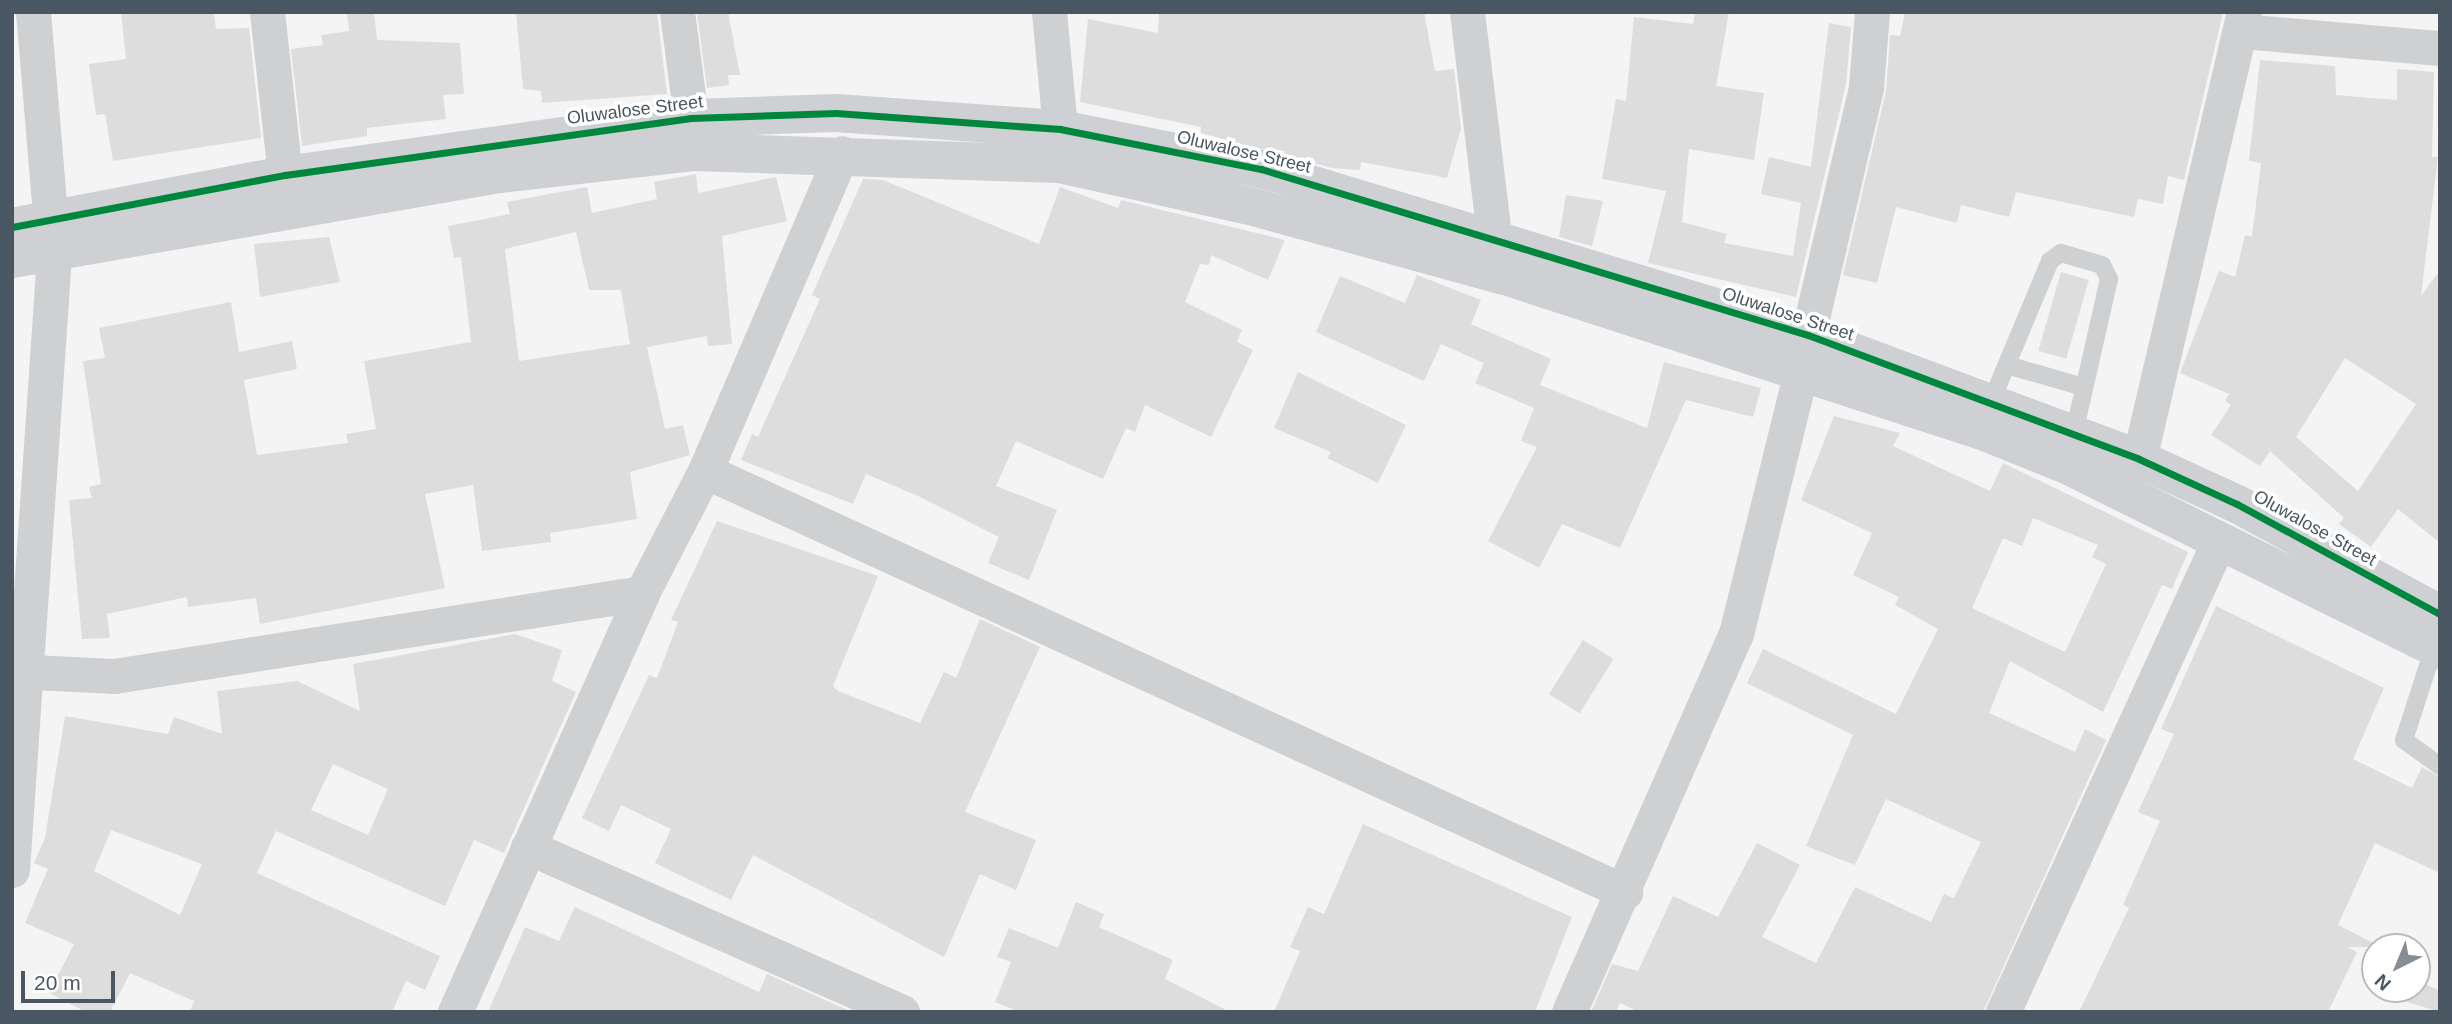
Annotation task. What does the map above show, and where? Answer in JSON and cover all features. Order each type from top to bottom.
[{"type":"street","points":[[12,870],[20,672],[53,240],[33,12]]},
{"type":"street","points":[[267,12],[285,175]]},
{"type":"street","points":[[677,12],[691,118]]},
{"type":"street","points":[[1049,12],[1060,129]]},
{"type":"street","points":[[1467,12],[1494,236]]},
{"type":"street","points":[[1569,1012],[1625,892],[1735,634],[1805,353],[1866,87],[1872,12]]},
{"type":"street","points":[[2139,459],[2242,22],[2440,48]]},
{"type":"street","name":"Oluwalose Street","points":[[12,228],[53,240],[490,159],[691,118],[836,113],[1060,129],[1261,169],[1494,236],[2071,449],[2139,459],[2237,503],[2438,637]]},
{"type":"street","name":"Oluwalose Street","points":[[12,259],[53,240],[285,175],[490,159],[693,152],[842,153],[1059,164],[1236,203],[1991,402],[2071,449],[2218,543],[2438,637]]},
{"type":"street","points":[[455,1012],[642,593],[705,471],[842,153]]},
{"type":"street","points":[[705,471],[1625,892]]},
{"type":"street","points":[[2003,1012],[2218,543]]},
{"type":"street","points":[[20,672],[114,676],[642,593]]},
{"type":"street","points":[[528,847],[902,1012]]},
{"type":"lane","points":[[1991,402],[2050,261],[2061,253],[2102,265],[2109,279],[2071,449]]},
{"type":"lane","points":[[2007,365],[2083,387]]},
{"type":"lane","points":[[2438,637],[2404,740],[2440,766]]},
{"type":"building","points":[[121,12],[214,12],[216,29],[249,28],[261,138],[113,161],[105,114],[96,115],[89,64],[126,59]]},
{"type":"building","points":[[347,12],[374,12],[377,40],[460,43],[464,94],[443,95],[446,119],[367,128],[367,136],[302,146],[291,49],[323,45],[321,35],[349,31]]},
{"type":"building","points":[[516,12],[657,12],[667,94],[542,103],[541,91],[523,89]]},
{"type":"building","points":[[697,12],[728,12],[740,75],[728,75],[729,85],[707,88]]},
{"type":"building","points":[[1159,12],[1424,12],[1435,71],[1454,69],[1461,128],[1447,178],[1361,162],[1360,170],[1332,168],[1201,133],[1201,127],[1080,102],[1088,19],[1158,33]]},
{"type":"building","points":[[1695,12],[1729,12],[1716,86],[1764,93],[1754,160],[1689,149],[1682,222],[1727,234],[1724,243],[1793,256],[1801,203],[1761,194],[1769,157],[1811,167],[1829,23],[1851,27],[1846,84],[1796,297],[1648,263],[1666,191],[1602,179],[1616,99],[1626,101],[1634,17],[1693,24]]},
{"type":"building","points":[[1905,12],[2223,12],[2184,180],[2168,176],[2163,204],[2138,199],[2134,217],[2016,192],[2009,217],[1961,205],[1957,223],[1896,207],[1877,283],[1843,275],[1886,91],[1890,35],[1900,36]]},
{"type":"building","points":[[2260,60],[2335,66],[2336,95],[2397,100],[2397,69],[2434,72],[2432,157],[2438,157],[2421,296],[2440,270],[2440,543],[2398,509],[2371,547],[2339,524],[2344,518],[2270,451],[2260,466],[2211,435],[2231,405],[2225,401],[2229,394],[2180,373],[2219,271],[2235,277],[2245,235],[2252,237],[2261,163],[2249,161]],"holes":[[[2345,358],[2416,404],[2358,491],[2296,437]]]},
{"type":"building","points":[[696,174],[698,193],[776,177],[787,221],[722,236],[732,344],[708,346],[707,336],[647,347],[665,429],[683,425],[690,455],[630,472],[637,519],[550,533],[551,542],[482,551],[473,485],[425,494],[445,588],[260,624],[256,598],[188,607],[187,597],[107,614],[110,638],[82,639],[69,500],[92,498],[89,487],[101,484],[83,361],[105,358],[99,328],[231,302],[239,352],[292,341],[297,369],[244,380],[257,455],[348,443],[346,434],[376,429],[364,361],[471,342],[461,257],[454,258],[448,226],[510,214],[507,202],[587,187],[592,213],[657,199],[654,182]],"holes":[[[576,232],[589,290],[621,290],[630,344],[519,361],[505,249]]]},
{"type":"building","points":[[863,179],[883,180],[1039,244],[1060,187],[1118,208],[1121,200],[1285,240],[1268,280],[1211,255],[1209,265],[1200,264],[1185,302],[1242,330],[1237,342],[1253,350],[1211,437],[1145,405],[1135,432],[1126,428],[1103,479],[1016,441],[996,486],[1057,510],[1029,580],[988,563],[999,537],[918,496],[866,474],[853,504],[741,460],[752,434],[758,437],[820,299],[812,295]]},
{"type":"building","points":[[1566,195],[1603,201],[1592,246],[1559,237]]},
{"type":"building","points":[[329,237],[340,282],[260,297],[254,244]]},
{"type":"building","points":[[2061,272],[2089,280],[2066,359],[2038,351]]},
{"type":"building","points":[[1417,275],[1481,300],[1471,324],[1551,359],[1540,385],[1647,428],[1664,362],[1761,388],[1753,417],[1686,400],[1620,548],[1562,524],[1539,568],[1488,541],[1537,447],[1521,441],[1534,408],[1475,383],[1484,363],[1441,344],[1424,381],[1316,332],[1340,276],[1405,303]]},
{"type":"building","points":[[1298,372],[1406,425],[1378,483],[1327,458],[1331,452],[1274,428]]},
{"type":"building","points":[[1834,416],[1900,433],[1893,446],[1990,491],[2003,463],[2188,552],[2172,589],[2162,585],[2103,712],[2010,661],[1989,713],[2075,752],[2085,729],[2106,740],[1983,1012],[1639,1012],[1620,1003],[1616,1012],[1591,1012],[1612,964],[1638,971],[1673,896],[1718,917],[1757,843],[1800,865],[1762,937],[1816,963],[1855,887],[1931,922],[1944,894],[1954,898],[1981,842],[1886,799],[1855,865],[1806,846],[1853,735],[1747,683],[1763,649],[1896,714],[1938,629],[1895,605],[1899,597],[1853,575],[1872,533],[1801,500]],"holes":[[[2033,518],[2098,545],[2092,557],[2106,564],[2065,652],[1972,608],[2003,538],[2022,546]]]},
{"type":"building","points":[[717,521],[878,576],[833,686],[838,691],[920,723],[944,672],[956,678],[980,619],[1040,647],[965,812],[1036,840],[1016,890],[980,874],[944,957],[753,855],[731,900],[655,863],[671,829],[621,805],[609,831],[582,818],[649,675],[657,678],[678,622],[671,620]]},
{"type":"building","points":[[2216,606],[2384,688],[2353,759],[2412,788],[2422,767],[2440,777],[2440,873],[2375,843],[2338,925],[2361,937],[2361,947],[2347,947],[2357,952],[2328,1012],[2079,1012],[2129,908],[2123,905],[2160,821],[2138,812],[2174,734],[2161,729]]},
{"type":"building","points":[[515,634],[562,650],[552,681],[576,692],[504,853],[474,840],[445,906],[276,831],[257,873],[440,956],[425,990],[406,981],[392,1012],[190,1012],[194,1001],[130,973],[110,1012],[86,1012],[49,993],[74,944],[25,923],[48,869],[34,863],[45,838],[65,716],[168,734],[174,717],[222,734],[217,691],[297,681],[360,711],[353,664]],"holes":[[[333,764],[388,789],[368,835],[311,810]],[[111,830],[202,864],[180,915],[94,871]]]},
{"type":"building","points":[[1583,640],[1614,659],[1580,713],[1549,694]]},
{"type":"building","points":[[1363,824],[1572,917],[1535,1012],[1274,1012],[1300,951],[1290,947],[1308,907],[1324,914]]},
{"type":"building","points":[[1076,902],[1104,914],[1099,927],[1173,960],[1165,979],[1230,1012],[1020,1012],[995,1002],[1011,962],[997,957],[1009,928],[1058,948]]},
{"type":"building","points":[[575,907],[759,992],[767,974],[852,1012],[488,1012],[525,927],[559,941]]},
{"type":"building","points":[[2431,987],[2440,991],[2440,1012],[2411,1003],[2431,1003]]},
{"type":"cycle path","points":[[12,227],[285,175],[691,118],[836,113],[1060,129],[1261,169],[1808,335],[2139,459],[2237,504],[2440,614]]}]
